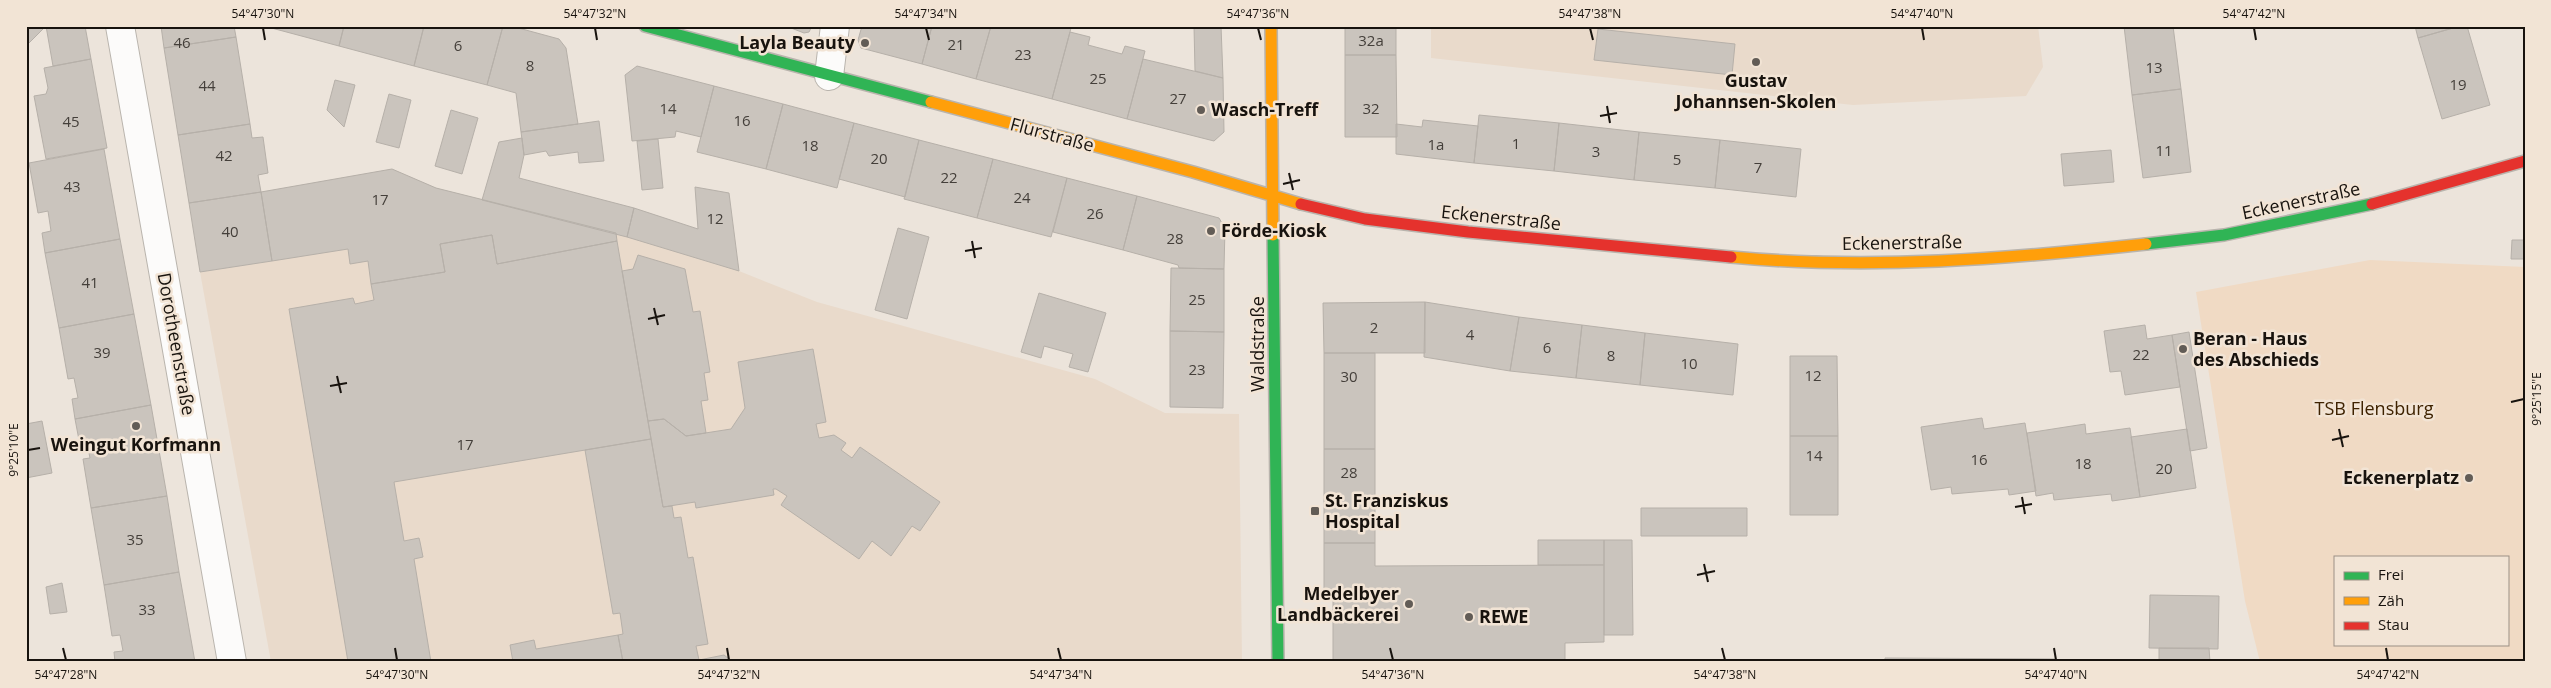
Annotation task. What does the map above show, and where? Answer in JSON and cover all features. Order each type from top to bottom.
[{"type":"street","name":"Dorotheenstraße","points":[[120,26],[232,662]]},
{"type":"street","name":"Flurstraße","points":[[645,26],[1193,172],[1274,197]]},
{"type":"street","points":[[829,76],[834,26]]},
{"type":"street","name":"Waldstraße","points":[[1271,26],[1278,662]]},
{"type":"street","name":"Eckenerstraße","points":[[1274,197],[1365,219],[1555,242],[1774,261],[1915,263],[2083,251],[2224,235],[2345,211],[2525,161]]},
{"type":"shaded area","name":"Gustav Johannsen-Skolen","points":[[1431,26],[2038,26],[2043,67],[2026,96],[1853,105],[1431,58]]},
{"type":"shaded area","points":[[392,169],[436,188],[616,233],[739,271],[817,302],[1095,379],[1165,413],[1239,414],[1242,662],[271,662],[200,272],[272,261],[261,192]]},
{"type":"green space","name":"TSB Flensburg","points":[[2370,260],[2525,267],[2525,662],[2260,662],[2245,601],[2196,292]]},
{"type":"building","points":[[26,26],[46,26],[26,46]]},
{"type":"building","points":[[46,26],[85,26],[91,59],[53,66]]},
{"type":"building","points":[[161,26],[234,26],[236,37],[164,48]]},
{"type":"building","points":[[264,26],[344,26],[339,46]]},
{"type":"building","points":[[344,26],[424,26],[414,66],[339,46]]},
{"type":"building","points":[[424,26],[503,26],[487,85],[414,66]]},
{"type":"building","points":[[503,26],[511,26],[559,39],[566,48],[578,124],[521,132],[516,93],[487,85]]},
{"type":"building","points":[[786,26],[812,26],[809,32],[804,33]]},
{"type":"building","points":[[862,26],[932,26],[922,64],[861,48],[858,40]]},
{"type":"building","points":[[932,26],[991,26],[976,79],[922,64]]},
{"type":"building","points":[[991,26],[1071,28],[1052,99],[976,79]]},
{"type":"building","points":[[1194,26],[1221,26],[1223,78],[1195,71]]},
{"type":"building","points":[[1345,26],[1396,26],[1396,55],[1345,55]]},
{"type":"building","points":[[2124,26],[2173,26],[2181,89],[2132,95]]},
{"type":"building","points":[[2415,26],[2460,26],[2418,38]]},
{"type":"building","points":[[2460,26],[2467,26],[2490,105],[2442,119],[2418,38]]},
{"type":"building","points":[[1598,29],[1735,44],[1732,75],[1594,60]]},
{"type":"building","points":[[1070,32],[1090,37],[1088,45],[1122,54],[1125,46],[1145,51],[1127,119],[1052,99]]},
{"type":"building","points":[[236,37],[250,124],[178,135],[164,48]]},
{"type":"building","points":[[1345,55],[1396,55],[1397,137],[1345,137]]},
{"type":"building","points":[[91,59],[107,148],[46,159],[34,96],[46,94],[48,88],[44,68]]},
{"type":"building","points":[[1143,59],[1223,78],[1224,132],[1214,141],[1127,119]]},
{"type":"building","points":[[637,66],[714,86],[701,137],[676,131],[675,137],[632,141],[625,75]]},
{"type":"building","points":[[335,80],[355,85],[344,127],[327,110]]},
{"type":"building","points":[[714,86],[783,104],[766,169],[697,152]]},
{"type":"building","points":[[2181,89],[2191,172],[2143,178],[2132,95]]},
{"type":"building","points":[[389,94],[411,100],[399,148],[376,142]]},
{"type":"building","points":[[783,104],[854,123],[837,188],[766,169]]},
{"type":"building","points":[[451,110],[478,118],[462,174],[435,166]]},
{"type":"building","points":[[1479,115],[1559,123],[1554,171],[1474,163]]},
{"type":"building","points":[[1423,120],[1478,126],[1474,163],[1396,154],[1396,124],[1422,127]]},
{"type":"building","points":[[599,121],[604,161],[579,163],[578,152],[549,156],[546,151],[524,155],[521,132]]},
{"type":"building","points":[[854,123],[919,140],[905,197],[839,179]]},
{"type":"building","points":[[1559,123],[1639,132],[1634,180],[1554,171]]},
{"type":"building","points":[[250,124],[252,138],[263,137],[268,173],[258,175],[261,192],[189,203],[178,135]]},
{"type":"building","points":[[1639,132],[1720,140],[1715,188],[1634,180]]},
{"type":"building","points":[[522,138],[524,155],[519,178],[634,208],[627,237],[482,200],[499,142]]},
{"type":"building","points":[[658,139],[663,188],[642,190],[637,141]]},
{"type":"building","points":[[919,140],[993,159],[977,218],[904,199]]},
{"type":"building","points":[[1720,140],[1801,149],[1796,197],[1715,188]]},
{"type":"building","points":[[104,149],[120,239],[45,253],[42,233],[51,231],[48,211],[38,213],[29,163]]},
{"type":"building","points":[[2111,150],[2114,182],[2064,186],[2061,154]]},
{"type":"building","points":[[993,159],[1067,178],[1051,237],[977,218]]},
{"type":"building","points":[[392,169],[436,188],[616,233],[617,241],[497,264],[492,235],[440,244],[445,272],[371,284],[368,261],[350,264],[348,249],[272,261],[261,192]]},
{"type":"building","points":[[1067,178],[1137,196],[1123,250],[1053,232]]},
{"type":"building","points":[[695,187],[729,193],[739,271],[627,237],[634,208],[698,229]]},
{"type":"building","points":[[261,192],[272,261],[200,272],[189,203]]},
{"type":"building","points":[[1137,196],[1219,218],[1225,228],[1224,269],[1179,268],[1178,265],[1123,250]]},
{"type":"building","points":[[898,228],[929,237],[907,319],[875,310]]},
{"type":"building","points":[[492,235],[497,264],[617,241],[651,439],[394,482],[404,541],[419,538],[420,542],[423,557],[414,559],[431,662],[348,662],[289,309],[353,298],[355,304],[374,300],[371,284],[445,272],[440,244]]},
{"type":"building","points":[[120,239],[134,314],[59,328],[45,253]]},
{"type":"building","points":[[2512,240],[2525,240],[2525,259],[2511,259]]},
{"type":"building","points":[[638,255],[685,269],[693,312],[700,311],[710,372],[704,373],[708,400],[701,401],[706,433],[686,436],[664,419],[648,421],[622,271],[633,269]]},
{"type":"building","points":[[1171,268],[1224,269],[1224,332],[1170,331]]},
{"type":"building","points":[[1039,293],[1106,313],[1088,372],[1069,367],[1073,354],[1044,346],[1041,358],[1021,352]]},
{"type":"building","points":[[1425,302],[1425,353],[1324,353],[1323,303]]},
{"type":"building","points":[[1425,302],[1519,317],[1510,371],[1424,357]]},
{"type":"building","points":[[134,314],[151,405],[75,419],[72,399],[78,398],[74,378],[68,379],[59,328]]},
{"type":"building","points":[[1519,317],[1582,325],[1576,378],[1510,371]]},
{"type":"building","points":[[1582,325],[1645,333],[1640,385],[1576,378]]},
{"type":"building","points":[[2145,325],[2147,339],[2172,335],[2180,387],[2125,395],[2121,371],[2110,372],[2104,331]]},
{"type":"building","points":[[1170,331],[1224,332],[1223,408],[1170,407]]},
{"type":"building","points":[[2189,332],[2207,448],[2190,451],[2172,335]]},
{"type":"building","points":[[1645,333],[1738,344],[1733,395],[1640,385]]},
{"type":"building","points":[[813,349],[826,422],[816,424],[819,438],[834,435],[846,443],[841,450],[852,458],[860,447],[940,502],[920,531],[912,526],[891,556],[872,541],[859,559],[781,505],[787,496],[776,489],[773,489],[774,495],[696,508],[695,502],[663,507],[648,421],[664,419],[686,436],[731,429],[745,408],[738,362]]},
{"type":"building","points":[[1324,353],[1375,353],[1375,449],[1324,449]]},
{"type":"building","points":[[1790,356],[1837,356],[1838,436],[1790,436]]},
{"type":"building","points":[[151,405],[167,496],[91,508],[83,459],[90,458],[86,439],[79,440],[75,419]]},
{"type":"building","points":[[1982,418],[1984,429],[2025,423],[2036,491],[2009,495],[2008,489],[1952,494],[1951,487],[1931,490],[1921,427]]},
{"type":"building","points":[[42,421],[52,473],[26,478],[26,424]]},
{"type":"building","points":[[2085,424],[2086,434],[2130,428],[2140,497],[2112,501],[2111,494],[2054,500],[2053,493],[2036,496],[2027,433]]},
{"type":"building","points":[[2187,429],[2196,488],[2140,497],[2131,437]]},
{"type":"building","points":[[1790,436],[1838,436],[1838,515],[1790,515]]},
{"type":"building","points":[[651,439],[663,507],[672,506],[674,518],[681,517],[688,558],[693,557],[708,644],[696,646],[699,660],[623,662],[618,635],[623,634],[620,613],[613,614],[585,450]]},
{"type":"building","points":[[1324,449],[1375,449],[1375,543],[1324,543]]},
{"type":"building","points":[[167,496],[179,572],[104,585],[91,508]]},
{"type":"building","points":[[1641,508],[1747,508],[1747,536],[1641,536]]},
{"type":"building","points":[[1538,540],[1604,540],[1604,565],[1538,565]]},
{"type":"building","points":[[1604,540],[1632,540],[1633,635],[1604,635]]},
{"type":"building","name":"REWE","points":[[1324,543],[1375,543],[1375,566],[1604,565],[1604,642],[1565,643],[1565,662],[1333,662],[1333,599],[1324,599]]},
{"type":"building","points":[[179,572],[195,662],[115,662],[114,652],[123,651],[120,635],[112,636],[104,585]]},
{"type":"building","points":[[62,583],[67,612],[50,614],[46,587]]},
{"type":"building","points":[[2150,595],[2219,596],[2218,649],[2149,648]]},
{"type":"building","points":[[618,635],[623,662],[513,662],[510,645],[534,640],[536,649]]},
{"type":"building","points":[[2159,648],[2209,648],[2210,662],[2159,662]]},
{"type":"building","points":[[724,655],[733,662],[689,662]]},
{"type":"building","points":[[1885,658],[2056,659],[2056,662],[1885,662]]},
{"type":"traffic: fast","points":[[645,26],[931,102]]},
{"type":"traffic: fast","points":[[2146,244],[2224,235],[2372,204]]},
{"type":"traffic: fast","points":[[1273,235],[1278,662]]},
{"type":"traffic: slow","points":[[1271,26],[1273,235]]},
{"type":"traffic: slow","points":[[931,102],[1193,172],[1301,204]]},
{"type":"traffic: slow","points":[[1731,257],[1783,261],[1887,263],[1990,258],[2146,244]]},
{"type":"traffic: jam","points":[[2372,204],[2525,161]]},
{"type":"traffic: jam","points":[[1301,204],[1365,219],[1468,232],[1731,257]]},
{"type":"place","name":"Layla Beauty","points":[[865,43]]},
{"type":"place","name":"Gustav Johannsen-Skolen","points":[[1756,62]]},
{"type":"place","name":"Wasch-Treff","points":[[1201,110]]},
{"type":"place","name":"Förde-Kiosk","points":[[1211,231]]},
{"type":"place","name":"Beran - Haus des Abschieds","points":[[2183,349]]},
{"type":"place","name":"Weingut Korfmann","points":[[136,426]]},
{"type":"place","name":"Eckenerplatz","points":[[2469,478]]},
{"type":"place","name":"St. Franziskus Hospital","points":[[1315,511]]},
{"type":"place","name":"Medelbyer Landbäckerei","points":[[1409,604]]},
{"type":"place","name":"REWE","points":[[1469,617]]}]
